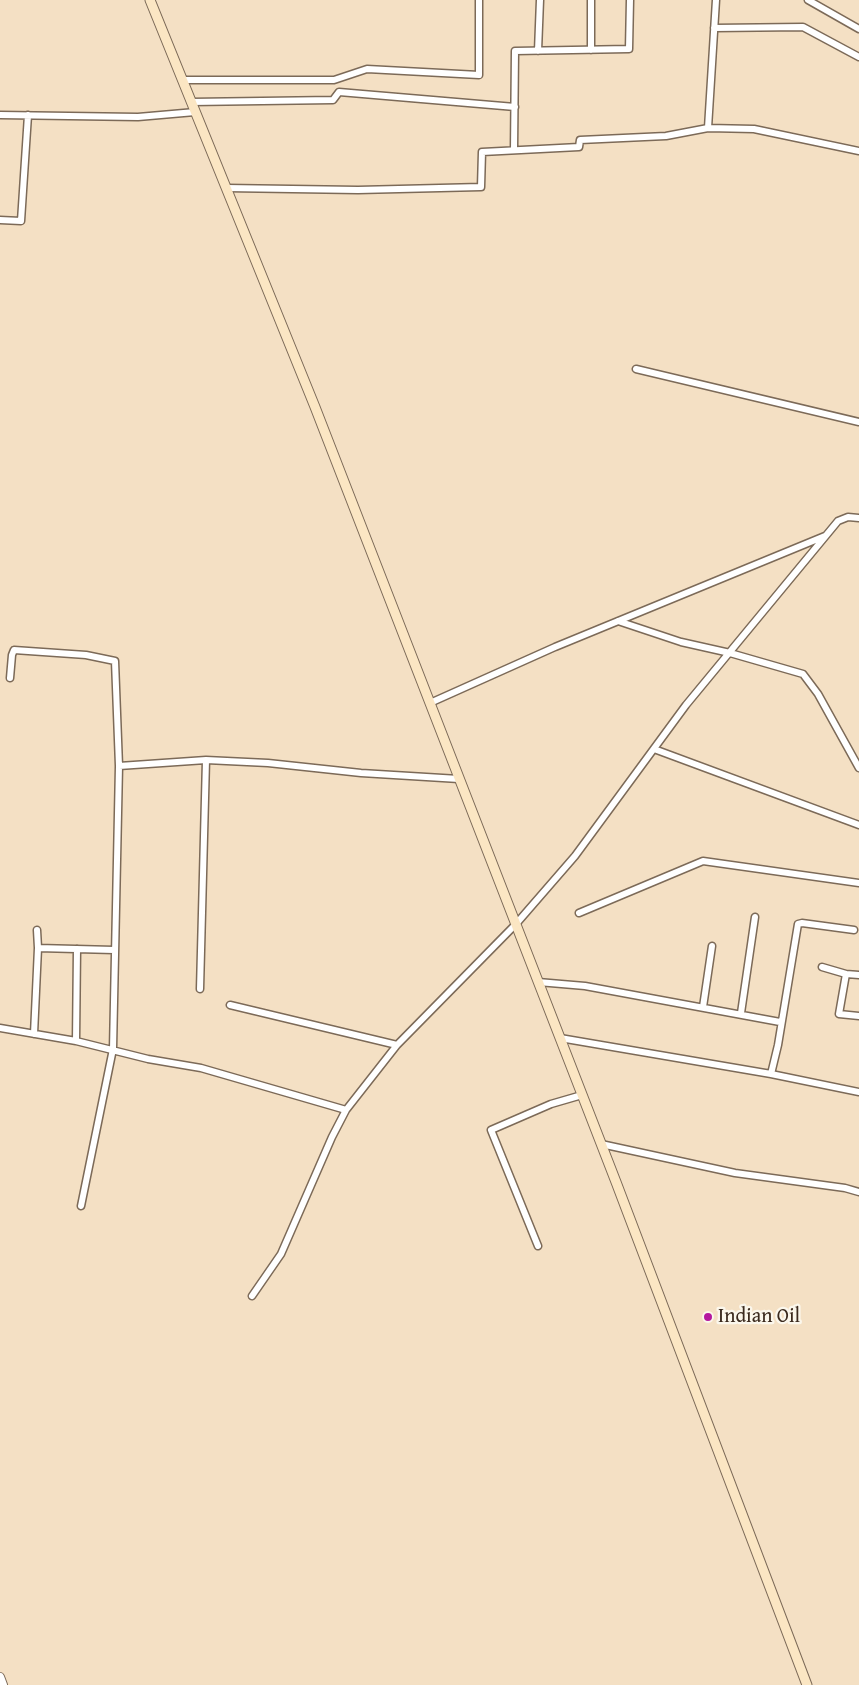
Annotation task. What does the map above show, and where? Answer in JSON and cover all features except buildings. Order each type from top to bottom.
[{"type":"main road","points":[[150,0],[430,703],[601,1144],[807,1685]]},
{"type":"street","points":[[182,80],[334,80],[367,69],[479,75],[478,0]]},
{"type":"street","points":[[538,51],[540,0]]},
{"type":"street","points":[[591,0],[591,50]]},
{"type":"street","points":[[514,150],[515,51],[629,49],[630,0]]},
{"type":"street","points":[[708,128],[716,0]]},
{"type":"street","points":[[808,0],[859,29]]},
{"type":"street","points":[[714,28],[803,27],[859,57]]},
{"type":"street","points":[[191,102],[333,100],[339,92],[514,107]]},
{"type":"street","points":[[0,115],[138,118],[196,112]]},
{"type":"street","points":[[0,220],[21,221],[28,115]]},
{"type":"street","points":[[226,188],[358,190],[481,187],[482,152],[579,147],[580,140],[666,136],[708,128],[754,129],[859,151]]},
{"type":"street","points":[[636,369],[859,422]]},
{"type":"street","points":[[252,1296],[281,1254],[332,1137],[346,1110],[397,1045],[516,924],[575,856],[686,705],[838,521],[848,517],[859,518]]},
{"type":"street","points":[[430,703],[618,621],[826,535]]},
{"type":"street","points":[[618,621],[681,642],[730,653],[802,674],[818,694],[859,768]]},
{"type":"street","points":[[10,678],[14,650],[86,655],[115,661],[119,766],[113,1049],[81,1206]]},
{"type":"street","points":[[654,749],[859,825]]},
{"type":"street","points":[[119,766],[206,760],[268,763],[361,773],[459,779]]},
{"type":"street","points":[[200,989],[206,760]]},
{"type":"street","points":[[579,913],[703,862],[859,883]]},
{"type":"street","points":[[741,1013],[756,917]]},
{"type":"street","points":[[771,1074],[778,1045],[780,1022],[798,924],[854,930]]},
{"type":"street","points":[[34,1034],[38,930]]},
{"type":"street","points":[[703,1007],[712,946]]},
{"type":"street","points":[[38,948],[114,950]]},
{"type":"street","points":[[76,1041],[77,950]]},
{"type":"street","points":[[822,967],[846,974],[859,975]]},
{"type":"street","points":[[846,974],[839,1014],[859,1016]]},
{"type":"street","points":[[538,982],[584,986],[741,1013],[780,1022]]},
{"type":"street","points":[[230,1005],[397,1045]]},
{"type":"street","points":[[0,1028],[76,1041],[148,1059],[202,1068],[346,1110]]},
{"type":"street","points":[[560,1038],[771,1074],[859,1092]]},
{"type":"street","points":[[538,1246],[491,1130],[551,1104],[582,1095]]},
{"type":"street","points":[[601,1144],[735,1172],[845,1188],[859,1192]]},
{"type":"street","points":[[0,1677],[3,1685]]},
{"type":"place","name":"Indian Oil","points":[[708,1317]]}]
